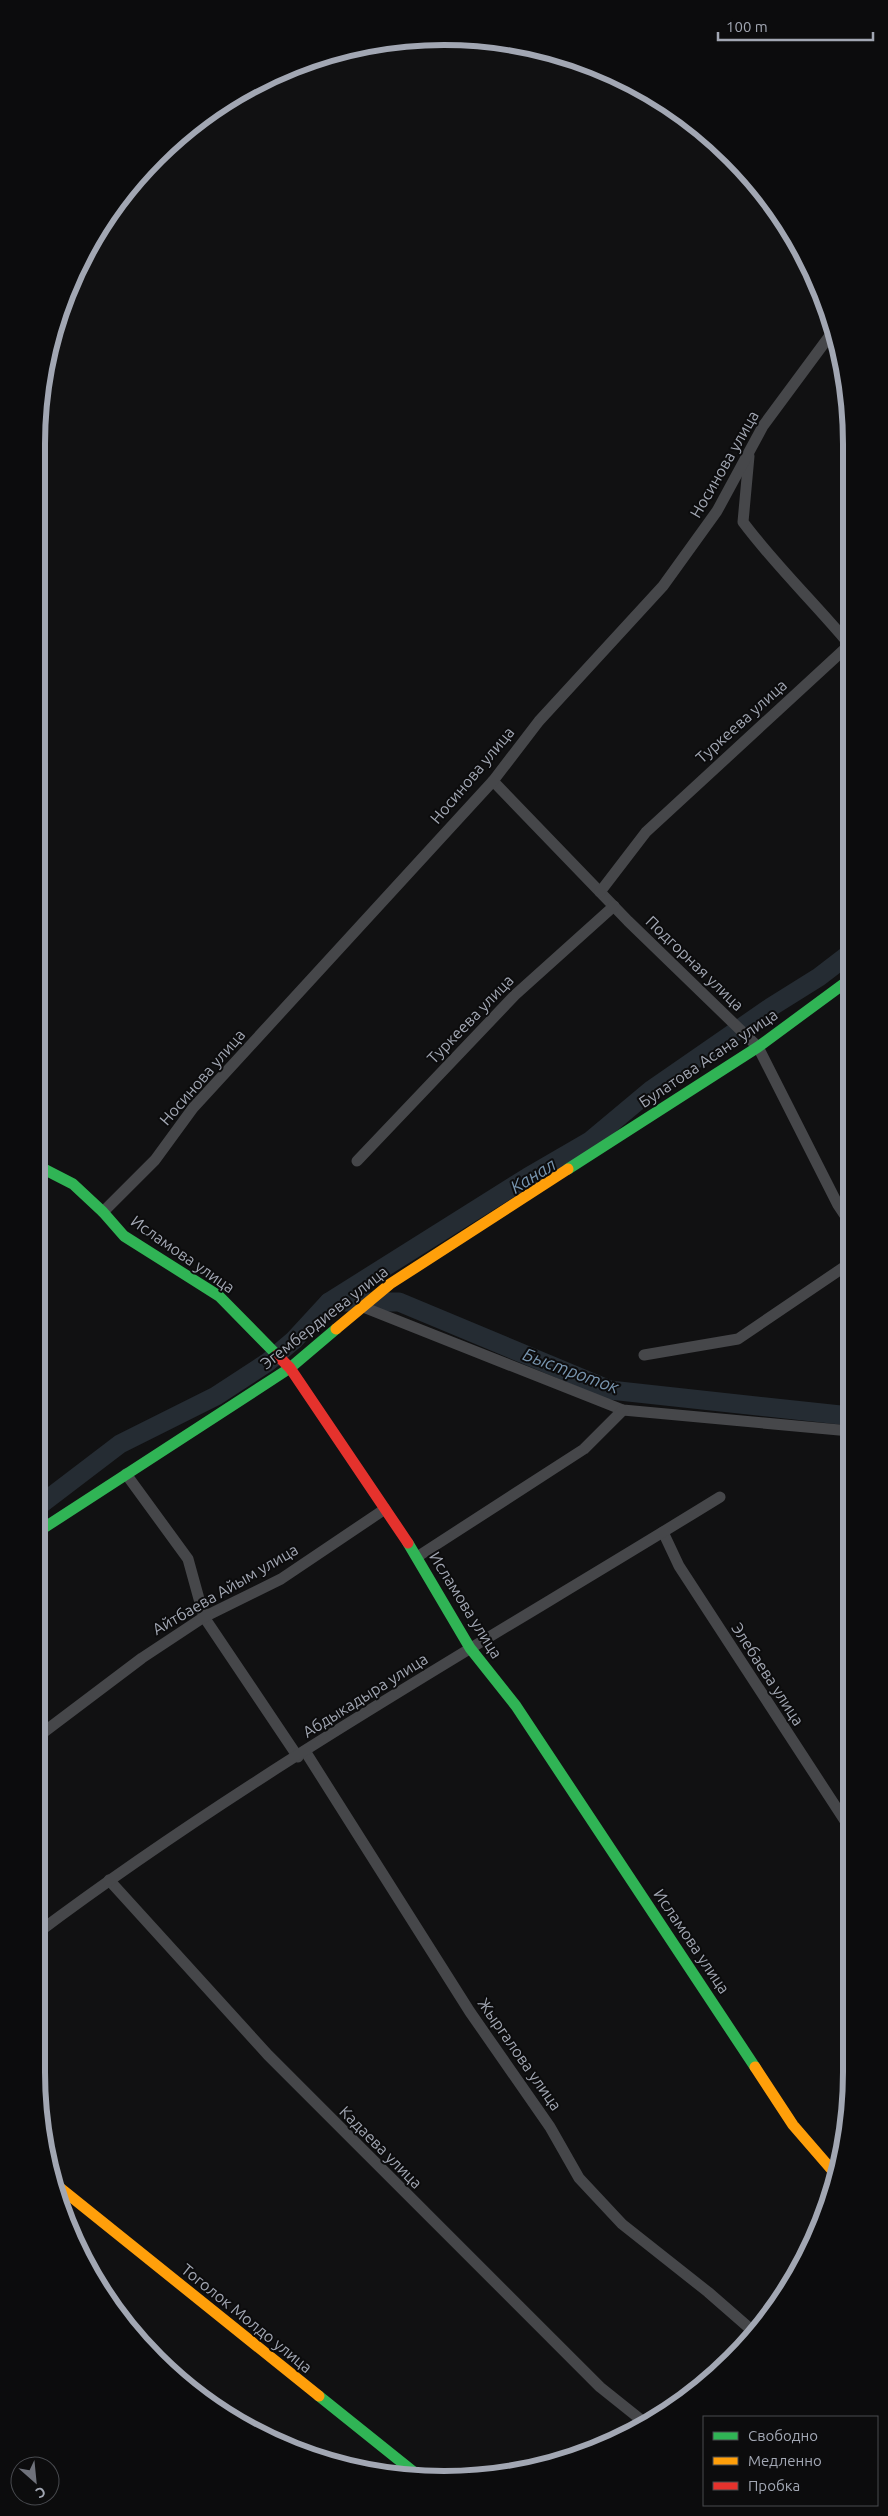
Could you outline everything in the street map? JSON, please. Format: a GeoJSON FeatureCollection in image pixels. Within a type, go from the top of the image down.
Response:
{"type":"FeatureCollection","features":[{"type":"Feature","properties":{"kind":"street","name":"Носинова улица"},"geometry":{"type":"LineString","coordinates":[[103,1212],[155,1160],[193,1108],[493,781],[539,720],[663,586],[717,511],[762,426],[828,338]]}},
{"type":"Feature","properties":{"kind":"street"},"geometry":{"type":"LineString","coordinates":[[750,451],[743,522],[768,555],[815,603],[843,637]]}},
{"type":"Feature","properties":{"kind":"street","name":"Туркеева улица"},"geometry":{"type":"LineString","coordinates":[[600,892],[646,832],[843,650]]}},
{"type":"Feature","properties":{"kind":"street","name":"Подгорная улица"},"geometry":{"type":"LineString","coordinates":[[493,781],[600,892],[758,1047],[843,1212]]}},
{"type":"Feature","properties":{"kind":"street","name":"Туркеева улица"},"geometry":{"type":"LineString","coordinates":[[357,1161],[516,995],[614,906]]}},
{"type":"Feature","properties":{"kind":"street","name":"Булатова Асана улица"},"geometry":{"type":"LineString","coordinates":[[583,1161],[758,1047],[843,985]]}},
{"type":"Feature","properties":{"kind":"street","name":"Эгембердиева улица"},"geometry":{"type":"LineString","coordinates":[[45,1528],[290,1368],[390,1284],[583,1161]]}},
{"type":"Feature","properties":{"kind":"street","name":"Исламова улица"},"geometry":{"type":"LineString","coordinates":[[45,1170],[73,1184],[103,1212],[124,1236],[219,1296],[290,1368],[417,1557],[470,1648],[516,1706],[794,2125],[831,2168]]}},
{"type":"Feature","properties":{"kind":"street"},"geometry":{"type":"LineString","coordinates":[[644,1354],[738,1339],[843,1268]]}},
{"type":"Feature","properties":{"kind":"street"},"geometry":{"type":"LineString","coordinates":[[363,1307],[623,1410],[843,1429]]}},
{"type":"Feature","properties":{"kind":"street"},"geometry":{"type":"LineString","coordinates":[[417,1557],[584,1449],[623,1410]]}},
{"type":"Feature","properties":{"kind":"street","name":"Жыргалова улица"},"geometry":{"type":"LineString","coordinates":[[126,1474],[188,1559],[204,1617],[302,1754],[470,2012],[550,2127],[579,2178],[622,2224],[708,2292],[750,2328]]}},
{"type":"Feature","properties":{"kind":"street","name":"Абдыкадыра улица"},"geometry":{"type":"LineString","coordinates":[[45,1927],[109,1880],[302,1754],[470,1648],[720,1497]]}},
{"type":"Feature","properties":{"kind":"street","name":"Айтбаева Айым улица"},"geometry":{"type":"LineString","coordinates":[[45,1731],[142,1658],[204,1617],[280,1579],[384,1509]]}},
{"type":"Feature","properties":{"kind":"street","name":"Элебаева улица"},"geometry":{"type":"LineString","coordinates":[[663,1532],[679,1566],[843,1818]]}},
{"type":"Feature","properties":{"kind":"street","name":"Кадаева улица"},"geometry":{"type":"LineString","coordinates":[[109,1880],[268,2055],[600,2387],[641,2420]]}},
{"type":"Feature","properties":{"kind":"street","name":"Тоголок Молдо улица"},"geometry":{"type":"LineString","coordinates":[[63,2191],[411,2469]]}},
{"type":"Feature","properties":{"kind":"waterway","name":"Канал"},"geometry":{"type":"LineString","coordinates":[[45,1501],[120,1444],[216,1396],[268,1362],[294,1340],[329,1302],[528,1177],[590,1141],[651,1090],[771,1007],[819,977],[843,959]]}},
{"type":"Feature","properties":{"kind":"waterway","name":"Быстроток"},"geometry":{"type":"LineString","coordinates":[[329,1302],[399,1302],[610,1390],[843,1415]]}},
{"type":"Feature","properties":{"kind":"traffic: fast"},"geometry":{"type":"LineString","coordinates":[[568,1169],[758,1047],[843,984]]}},
{"type":"Feature","properties":{"kind":"traffic: fast"},"geometry":{"type":"LineString","coordinates":[[45,1170],[73,1184],[103,1212],[124,1236],[219,1296],[277,1355]]}},
{"type":"Feature","properties":{"kind":"traffic: fast"},"geometry":{"type":"LineString","coordinates":[[45,1527],[290,1368],[336,1329]]}},
{"type":"Feature","properties":{"kind":"traffic: fast"},"geometry":{"type":"LineString","coordinates":[[408,1543],[470,1648],[516,1706],[755,2067]]}},
{"type":"Feature","properties":{"kind":"traffic: fast"},"geometry":{"type":"LineString","coordinates":[[319,2396],[411,2469]]}},
{"type":"Feature","properties":{"kind":"traffic: slow"},"geometry":{"type":"LineString","coordinates":[[336,1329],[390,1284],[568,1169]]}},
{"type":"Feature","properties":{"kind":"traffic: slow"},"geometry":{"type":"LineString","coordinates":[[755,2067],[793,2125],[831,2168]]}},
{"type":"Feature","properties":{"kind":"traffic: slow"},"geometry":{"type":"LineString","coordinates":[[63,2191],[319,2396]]}},
{"type":"Feature","properties":{"kind":"traffic: jam"},"geometry":{"type":"LineString","coordinates":[[277,1355],[290,1368],[408,1543]]}}]}
